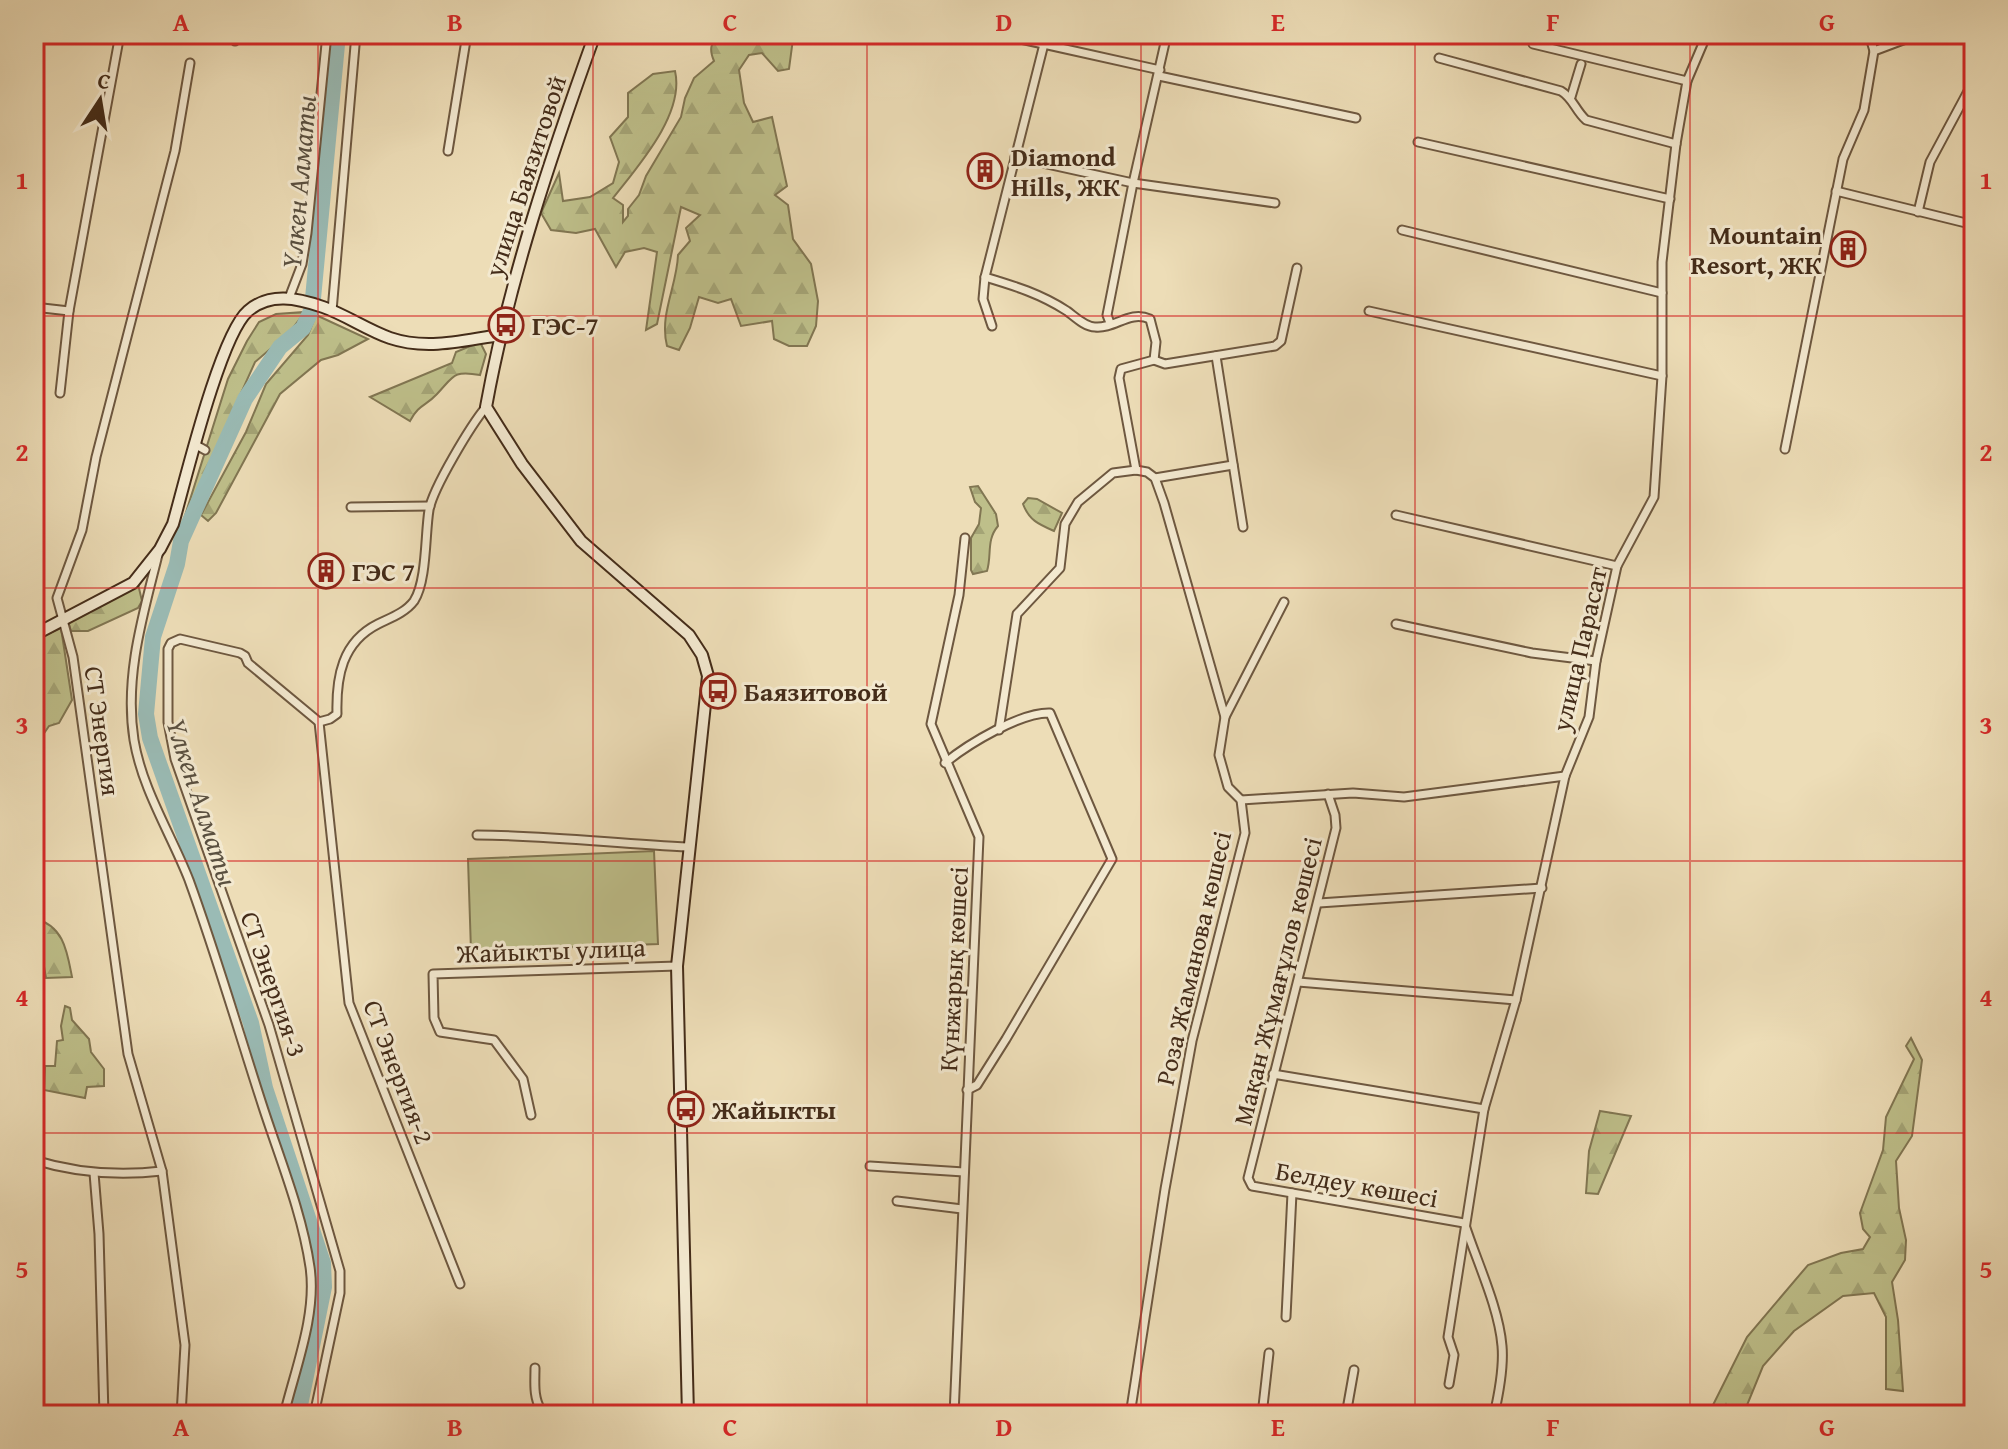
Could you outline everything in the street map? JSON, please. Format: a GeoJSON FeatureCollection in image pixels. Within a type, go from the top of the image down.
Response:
{"type":"FeatureCollection","features":[{"type":"Feature","properties":{"kind":"street"},"geometry":{"type":"LineString","coordinates":[[60,393],[69,311],[120,34]]}},
{"type":"Feature","properties":{"kind":"street"},"geometry":{"type":"LineString","coordinates":[[289,298],[302,264],[307,233],[327,34]]}},
{"type":"Feature","properties":{"kind":"street"},"geometry":{"type":"LineString","coordinates":[[327,309],[356,34]]}},
{"type":"Feature","properties":{"kind":"street"},"geometry":{"type":"LineString","coordinates":[[448,151],[467,34]]}},
{"type":"Feature","properties":{"kind":"street","name":"улица Баязитовой"},"geometry":{"type":"LineString","coordinates":[[486,407],[499,335],[570,103],[595,34]]}},
{"type":"Feature","properties":{"kind":"street"},"geometry":{"type":"LineString","coordinates":[[998,34],[1356,118]]}},
{"type":"Feature","properties":{"kind":"street"},"geometry":{"type":"LineString","coordinates":[[1110,323],[1107,315],[1133,183],[1167,34]]}},
{"type":"Feature","properties":{"kind":"street","name":"улица Парасат"},"geometry":{"type":"LineString","coordinates":[[1449,1384],[1454,1355],[1448,1337],[1484,1109],[1516,1000],[1565,776],[1589,717],[1596,661],[1617,566],[1654,497],[1662,376],[1662,262],[1687,81],[1707,34]]}},
{"type":"Feature","properties":{"kind":"street"},"geometry":{"type":"LineString","coordinates":[[1785,449],[1843,159],[1864,110],[1874,51],[1869,34]]}},
{"type":"Feature","properties":{"kind":"street"},"geometry":{"type":"LineString","coordinates":[[1874,51],[1919,34]]}},
{"type":"Feature","properties":{"kind":"street"},"geometry":{"type":"LineString","coordinates":[[992,326],[983,299],[985,277],[1044,44]]}},
{"type":"Feature","properties":{"kind":"street"},"geometry":{"type":"LineString","coordinates":[[1533,44],[1687,81]]}},
{"type":"Feature","properties":{"kind":"street"},"geometry":{"type":"LineString","coordinates":[[1439,58],[1561,91],[1571,97],[1577,112],[1586,120],[1676,144]]}},
{"type":"Feature","properties":{"kind":"street","name":"СТ Энергия"},"geometry":{"type":"LineString","coordinates":[[181,1415],[185,1345],[162,1171],[128,1054],[73,657],[57,598],[82,530],[96,457],[175,151],[190,63]]}},
{"type":"Feature","properties":{"kind":"street"},"geometry":{"type":"LineString","coordinates":[[1571,97],[1581,64]]}},
{"type":"Feature","properties":{"kind":"street"},"geometry":{"type":"LineString","coordinates":[[1918,212],[1930,162],[1974,80]]}},
{"type":"Feature","properties":{"kind":"street"},"geometry":{"type":"LineString","coordinates":[[1418,142],[1670,199]]}},
{"type":"Feature","properties":{"kind":"street"},"geometry":{"type":"LineString","coordinates":[[1015,157],[1133,183],[1275,203]]}},
{"type":"Feature","properties":{"kind":"street"},"geometry":{"type":"LineString","coordinates":[[1836,191],[1974,225]]}},
{"type":"Feature","properties":{"kind":"street"},"geometry":{"type":"LineString","coordinates":[[1402,230],[1662,293]]}},
{"type":"Feature","properties":{"kind":"street"},"geometry":{"type":"LineString","coordinates":[[1136,470],[1119,378],[1121,369],[1154,360],[1165,364],[1275,346],[1281,341],[1297,268]]}},
{"type":"Feature","properties":{"kind":"street"},"geometry":{"type":"LineString","coordinates":[[985,277],[1044,296],[1088,326],[1096,328],[1132,316],[1150,319],[1156,342],[1154,360]]}},
{"type":"Feature","properties":{"kind":"street"},"geometry":{"type":"LineString","coordinates":[[34,635],[133,583],[160,549],[173,524],[201,448],[224,350],[245,313],[260,302],[277,298],[304,301],[400,340],[464,343],[499,335]]}},
{"type":"Feature","properties":{"kind":"street"},"geometry":{"type":"LineString","coordinates":[[34,307],[69,311]]}},
{"type":"Feature","properties":{"kind":"street"},"geometry":{"type":"LineString","coordinates":[[1369,311],[1662,376]]}},
{"type":"Feature","properties":{"kind":"street"},"geometry":{"type":"LineString","coordinates":[[1216,356],[1243,527]]}},
{"type":"Feature","properties":{"kind":"street"},"geometry":{"type":"LineString","coordinates":[[319,722],[337,714],[340,670],[344,657],[355,642],[372,627],[404,610],[419,590],[430,506],[472,423],[486,407],[522,464],[581,541],[689,635],[702,655],[708,676],[677,966],[688,1415]]}},
{"type":"Feature","properties":{"kind":"street"},"geometry":{"type":"LineString","coordinates":[[999,730],[1017,614],[1060,568],[1065,524],[1078,502],[1113,473],[1136,470],[1147,472],[1155,478],[1233,465]]}},
{"type":"Feature","properties":{"kind":"street","name":"Роза Жаманова көшесі"},"geometry":{"type":"LineString","coordinates":[[1130,1415],[1165,1189],[1192,1041],[1245,833],[1241,800],[1228,787],[1221,770],[1219,755],[1225,717],[1155,478]]}},
{"type":"Feature","properties":{"kind":"street"},"geometry":{"type":"LineString","coordinates":[[351,507],[430,506]]}},
{"type":"Feature","properties":{"kind":"street"},"geometry":{"type":"LineString","coordinates":[[1396,515],[1617,566]]}},
{"type":"Feature","properties":{"kind":"street","name":"Күнжарық көшесі"},"geometry":{"type":"LineString","coordinates":[[954,1415],[979,837],[931,724],[959,595],[965,538]]}},
{"type":"Feature","properties":{"kind":"street"},"geometry":{"type":"LineString","coordinates":[[160,549],[134,655],[134,740],[144,774],[193,894],[295,1205],[310,1267],[307,1316],[284,1415]]}},
{"type":"Feature","properties":{"kind":"street"},"geometry":{"type":"LineString","coordinates":[[1225,717],[1284,602]]}},
{"type":"Feature","properties":{"kind":"street"},"geometry":{"type":"LineString","coordinates":[[1396,624],[1532,653],[1596,661]]}},
{"type":"Feature","properties":{"kind":"street","name":"СТ Энергия-3"},"geometry":{"type":"LineString","coordinates":[[314,1415],[340,1293],[340,1271],[269,1025],[175,759],[168,722],[168,649],[171,643],[180,639],[240,653],[319,722]]}},
{"type":"Feature","properties":{"kind":"street"},"geometry":{"type":"LineString","coordinates":[[945,763],[999,730],[1036,713],[1050,713],[1112,859],[1006,1039],[977,1085],[967,1090]]}},
{"type":"Feature","properties":{"kind":"street","name":"СТ Энергия-2"},"geometry":{"type":"LineString","coordinates":[[319,722],[349,1003],[460,1284]]}},
{"type":"Feature","properties":{"kind":"street"},"geometry":{"type":"LineString","coordinates":[[1241,800],[1353,793],[1404,797],[1565,776]]}},
{"type":"Feature","properties":{"kind":"street","name":"Мақан Жұмағұлов көшесі"},"geometry":{"type":"LineString","coordinates":[[1248,1178],[1336,828],[1328,794]]}},
{"type":"Feature","properties":{"kind":"street"},"geometry":{"type":"LineString","coordinates":[[477,835],[534,835],[689,847]]}},
{"type":"Feature","properties":{"kind":"street"},"geometry":{"type":"LineString","coordinates":[[1319,903],[1542,888]]}},
{"type":"Feature","properties":{"kind":"street","name":"Жайыкты улица"},"geometry":{"type":"LineString","coordinates":[[531,1115],[523,1079],[494,1040],[440,1032],[434,1018],[433,974],[677,966]]}},
{"type":"Feature","properties":{"kind":"street"},"geometry":{"type":"LineString","coordinates":[[1298,982],[1516,1000]]}},
{"type":"Feature","properties":{"kind":"street"},"geometry":{"type":"LineString","coordinates":[[1273,1074],[1484,1109]]}},
{"type":"Feature","properties":{"kind":"street"},"geometry":{"type":"LineString","coordinates":[[34,1160],[94,1173],[162,1171]]}},
{"type":"Feature","properties":{"kind":"street"},"geometry":{"type":"LineString","coordinates":[[870,1166],[964,1172]]}},
{"type":"Feature","properties":{"kind":"street"},"geometry":{"type":"LineString","coordinates":[[94,1173],[99,1234],[104,1415]]}},
{"type":"Feature","properties":{"kind":"street","name":"Белдеу көшесі"},"geometry":{"type":"LineString","coordinates":[[1248,1178],[1252,1186],[1464,1223]]}},
{"type":"Feature","properties":{"kind":"street"},"geometry":{"type":"LineString","coordinates":[[1286,1317],[1292,1193]]}},
{"type":"Feature","properties":{"kind":"street"},"geometry":{"type":"LineString","coordinates":[[897,1201],[962,1209]]}},
{"type":"Feature","properties":{"kind":"street"},"geometry":{"type":"LineString","coordinates":[[1464,1223],[1498,1323],[1503,1347],[1494,1415]]}},
{"type":"Feature","properties":{"kind":"street"},"geometry":{"type":"LineString","coordinates":[[1262,1415],[1269,1353]]}},
{"type":"Feature","properties":{"kind":"street"},"geometry":{"type":"LineString","coordinates":[[535,1368],[534,1388],[538,1405],[541,1410],[558,1411],[560,1415]]}},
{"type":"Feature","properties":{"kind":"street"},"geometry":{"type":"LineString","coordinates":[[1346,1415],[1354,1370]]}},
{"type":"Feature","properties":{"kind":"street"},"geometry":{"type":"LineString","coordinates":[[1939,1415],[1974,1412]]}},
{"type":"Feature","properties":{"kind":"green space"},"geometry":{"type":"Polygon","coordinates":[[[721,34],[791,34],[793,39],[789,69],[778,71],[762,53],[749,55],[739,70],[744,103],[753,122],[772,117],[787,186],[775,195],[788,205],[793,239],[811,264],[818,301],[816,326],[807,346],[789,346],[774,339],[772,321],[741,326],[731,299],[718,303],[699,297],[690,328],[679,350],[667,346],[665,323],[678,255],[690,241],[686,228],[700,215],[681,207],[657,324],[646,330],[657,252],[644,248],[625,252],[616,267],[595,229],[576,233],[551,230],[541,213],[559,173],[563,201],[590,197],[613,183],[619,162],[610,137],[628,117],[628,93],[653,74],[675,71],[673,104],[666,122],[646,155],[613,198],[623,205],[623,222],[681,117],[694,78],[714,61],[712,46],[721,34]]]}},
{"type":"Feature","properties":{"kind":"green space"},"geometry":{"type":"Polygon","coordinates":[[[305,312],[289,333],[255,362],[183,522],[228,379],[247,341],[259,322],[276,314],[305,312]]]}},
{"type":"Feature","properties":{"kind":"green space"},"geometry":{"type":"Polygon","coordinates":[[[316,315],[368,339],[321,360],[280,394],[216,513],[208,521],[201,515],[246,432],[266,384],[308,335],[316,315]]]}},
{"type":"Feature","properties":{"kind":"green space"},"geometry":{"type":"Polygon","coordinates":[[[480,342],[486,354],[480,375],[464,373],[455,376],[416,411],[410,421],[370,397],[452,363],[456,352],[480,342]]]}},
{"type":"Feature","properties":{"kind":"green space"},"geometry":{"type":"Polygon","coordinates":[[[978,486],[996,514],[998,526],[991,542],[987,571],[973,574],[971,538],[979,524],[981,508],[975,502],[970,487],[978,486]]]}},
{"type":"Feature","properties":{"kind":"green space"},"geometry":{"type":"Polygon","coordinates":[[[1028,498],[1037,499],[1062,513],[1054,531],[1031,518],[1023,504],[1028,498]]]}},
{"type":"Feature","properties":{"kind":"green space"},"geometry":{"type":"Polygon","coordinates":[[[138,584],[142,601],[138,608],[88,631],[71,631],[68,621],[138,584]]]}},
{"type":"Feature","properties":{"kind":"green space"},"geometry":{"type":"Polygon","coordinates":[[[61,628],[72,700],[59,723],[49,726],[34,748],[34,640],[61,628]]]}},
{"type":"Feature","properties":{"kind":"green space"},"geometry":{"type":"Polygon","coordinates":[[[654,851],[658,944],[471,951],[468,859],[654,851]]]}},
{"type":"Feature","properties":{"kind":"green space"},"geometry":{"type":"Polygon","coordinates":[[[34,918],[58,933],[66,949],[72,977],[46,978],[43,961],[34,960],[34,918]]]}},
{"type":"Feature","properties":{"kind":"green space"},"geometry":{"type":"Polygon","coordinates":[[[65,1006],[70,1008],[72,1020],[89,1039],[91,1052],[104,1069],[104,1086],[87,1087],[85,1098],[44,1090],[45,1066],[55,1066],[57,1041],[63,1040],[61,1026],[65,1006]]]}},
{"type":"Feature","properties":{"kind":"green space"},"geometry":{"type":"Polygon","coordinates":[[[1911,1038],[1922,1060],[1912,1136],[1896,1161],[1899,1208],[1906,1240],[1905,1260],[1892,1282],[1903,1391],[1886,1389],[1886,1317],[1874,1293],[1843,1296],[1794,1331],[1763,1366],[1743,1415],[1708,1415],[1747,1337],[1808,1265],[1863,1249],[1870,1237],[1863,1229],[1860,1213],[1883,1150],[1886,1117],[1914,1059],[1906,1046],[1911,1038]]]}},
{"type":"Feature","properties":{"kind":"green space"},"geometry":{"type":"Polygon","coordinates":[[[1600,1111],[1631,1116],[1598,1194],[1586,1193],[1589,1151],[1600,1111]]]}},
{"type":"Feature","properties":{"kind":"waterway","name":"Үлкен Алматы"},"geometry":{"type":"LineString","coordinates":[[298,1415],[324,1287],[323,1263],[265,1088],[251,1023],[150,738],[146,714],[153,637],[177,564],[181,541],[245,399],[280,347],[303,328],[312,309],[338,34]]}},
{"type":"Feature","properties":{"kind":"place","name":"Diamond Hills, ЖК"},"geometry":{"type":"Point","coordinates":[985,171]}},
{"type":"Feature","properties":{"kind":"place","name":"Mountain Resort, ЖК"},"geometry":{"type":"Point","coordinates":[1848,249]}},
{"type":"Feature","properties":{"kind":"place","name":"ГЭС-7"},"geometry":{"type":"Point","coordinates":[506,325]}},
{"type":"Feature","properties":{"kind":"place","name":"ГЭС 7"},"geometry":{"type":"Point","coordinates":[326,571]}},
{"type":"Feature","properties":{"kind":"place","name":"Баязитовой"},"geometry":{"type":"Point","coordinates":[718,691]}},
{"type":"Feature","properties":{"kind":"place","name":"Жайыкты"},"geometry":{"type":"Point","coordinates":[686,1109]}}]}
